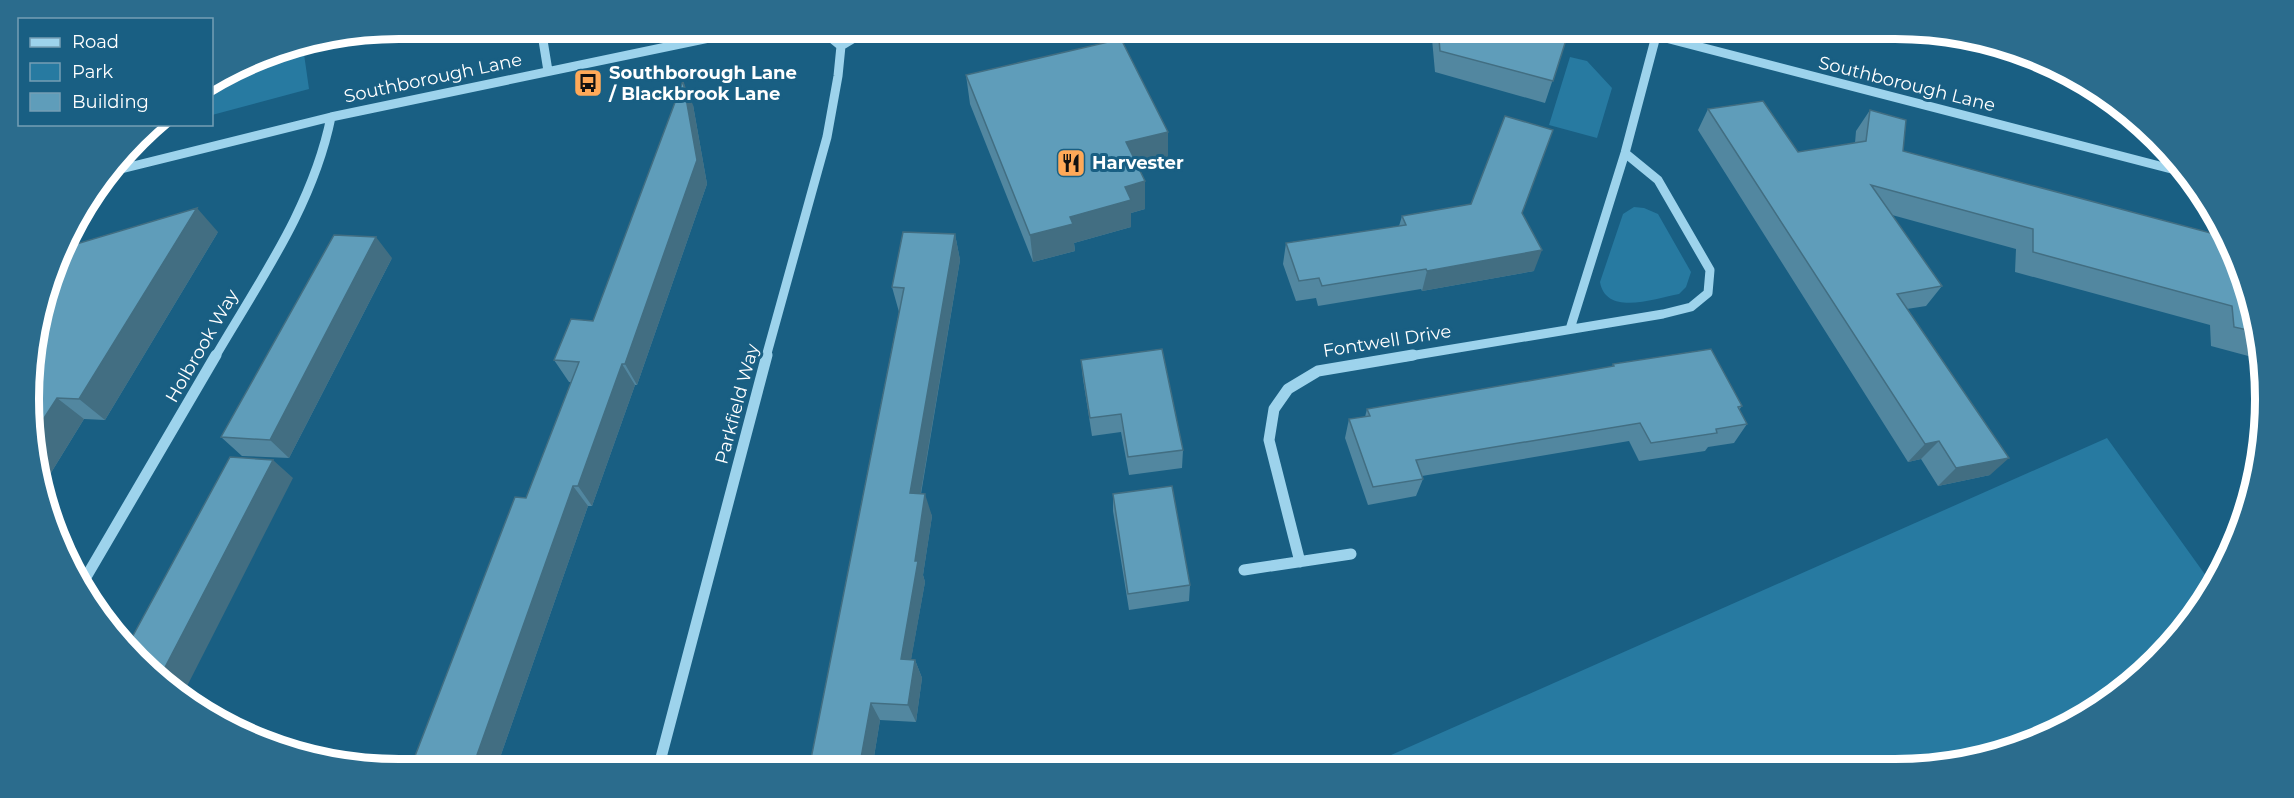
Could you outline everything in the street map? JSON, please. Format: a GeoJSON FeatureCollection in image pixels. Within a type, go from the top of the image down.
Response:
{"type":"FeatureCollection","features":[{"type":"Feature","properties":{"kind":"street"},"geometry":{"type":"LineString","coordinates":[[543,39],[548,71]]}},
{"type":"Feature","properties":{"kind":"street","name":"Southborough Lane"},"geometry":{"type":"LineString","coordinates":[[122,169],[331,117],[704,39]]}},
{"type":"Feature","properties":{"kind":"street"},"geometry":{"type":"LineString","coordinates":[[832,39],[841,46],[853,39]]}},
{"type":"Feature","properties":{"kind":"street"},"geometry":{"type":"LineString","coordinates":[[1570,329],[1625,153],[1655,39]]}},
{"type":"Feature","properties":{"kind":"street","name":"Southborough Lane"},"geometry":{"type":"LineString","coordinates":[[1668,39],[2172,169]]}},
{"type":"Feature","properties":{"kind":"street","name":"Parkfield Way"},"geometry":{"type":"LineString","coordinates":[[661,759],[840,83],[841,46]]}},
{"type":"Feature","properties":{"kind":"street","name":"Holbrook Way"},"geometry":{"type":"LineString","coordinates":[[86,577],[283,240],[315,179],[329,138],[331,117]]}},
{"type":"Feature","properties":{"kind":"street","name":"Fontwell Drive"},"geometry":{"type":"LineString","coordinates":[[1300,562],[1269,440],[1274,409],[1288,389],[1318,371],[1663,314],[1691,308],[1708,293],[1710,270],[1658,180],[1625,153]]}},
{"type":"Feature","properties":{"kind":"street"},"geometry":{"type":"LineString","coordinates":[[1244,570],[1351,554]]}},
{"type":"Feature","properties":{"kind":"green space"},"geometry":{"type":"Polygon","coordinates":[[[304,52],[309,89],[213,115],[213,91],[261,66],[304,52]]]}},
{"type":"Feature","properties":{"kind":"green space"},"geometry":{"type":"Polygon","coordinates":[[[1570,57],[1587,61],[1612,88],[1597,138],[1549,125],[1570,57]]]}},
{"type":"Feature","properties":{"kind":"green space"},"geometry":{"type":"Polygon","coordinates":[[[1634,207],[1644,208],[1658,214],[1691,272],[1686,287],[1679,294],[1633,303],[1612,299],[1604,293],[1600,282],[1623,214],[1634,207]]]}},
{"type":"Feature","properties":{"kind":"green space"},"geometry":{"type":"Polygon","coordinates":[[[2107,438],[2208,578],[2166,636],[2150,654],[2114,685],[2054,722],[2033,732],[1988,747],[1942,756],[1895,759],[1382,759],[2107,438]]]}},
{"type":"Feature","properties":{"kind":"building","name":"Harvester"},"geometry":{"type":"Polygon","coordinates":[[[1121,39],[1168,132],[1126,142],[1145,181],[1125,187],[1131,200],[1070,217],[1073,224],[1030,235],[966,75],[1121,39]]]}},
{"type":"Feature","properties":{"kind":"building"},"geometry":{"type":"Polygon","coordinates":[[[1439,39],[1566,40],[1553,81],[1440,51],[1439,39]]]}},
{"type":"Feature","properties":{"kind":"building"},"geometry":{"type":"Polygon","coordinates":[[[683,81],[697,160],[625,364],[622,364],[578,486],[573,486],[476,759],[414,759],[515,497],[526,498],[579,362],[554,360],[571,319],[593,321],[683,81]]]}},
{"type":"Feature","properties":{"kind":"building"},"geometry":{"type":"Polygon","coordinates":[[[1763,101],[1798,152],[1866,141],[1870,110],[1906,120],[1903,151],[2215,234],[2236,283],[2248,330],[2234,327],[2232,306],[2033,252],[2033,229],[1871,185],[1942,286],[1897,294],[2009,458],[1956,468],[1939,441],[1925,444],[1708,109],[1763,101]]]}},
{"type":"Feature","properties":{"kind":"building"},"geometry":{"type":"Polygon","coordinates":[[[1505,116],[1553,130],[1522,213],[1542,250],[1427,271],[1426,269],[1322,286],[1319,278],[1299,281],[1286,243],[1406,225],[1402,216],[1471,204],[1505,116]]]}},
{"type":"Feature","properties":{"kind":"building"},"geometry":{"type":"Polygon","coordinates":[[[197,208],[79,399],[57,398],[40,424],[40,375],[46,329],[58,283],[74,245],[197,208]]]}},
{"type":"Feature","properties":{"kind":"building"},"geometry":{"type":"Polygon","coordinates":[[[903,232],[955,234],[910,493],[925,494],[915,561],[918,561],[901,659],[915,660],[908,705],[871,703],[861,759],[811,759],[904,288],[892,287],[903,232]]]}},
{"type":"Feature","properties":{"kind":"building"},"geometry":{"type":"Polygon","coordinates":[[[334,235],[376,237],[270,440],[221,437],[334,235]]]}},
{"type":"Feature","properties":{"kind":"building"},"geometry":{"type":"Polygon","coordinates":[[[1162,349],[1183,450],[1128,457],[1121,414],[1090,418],[1081,360],[1162,349]]]}},
{"type":"Feature","properties":{"kind":"building"},"geometry":{"type":"Polygon","coordinates":[[[1711,349],[1742,406],[1738,407],[1747,424],[1716,429],[1717,433],[1651,443],[1640,423],[1416,460],[1423,479],[1373,487],[1349,419],[1370,416],[1367,409],[1614,366],[1613,364],[1711,349]]]}},
{"type":"Feature","properties":{"kind":"building"},"geometry":{"type":"Polygon","coordinates":[[[230,457],[273,460],[163,671],[131,639],[230,457]]]}},
{"type":"Feature","properties":{"kind":"building"},"geometry":{"type":"Polygon","coordinates":[[[1172,486],[1190,585],[1128,594],[1113,494],[1172,486]]]}},
{"type":"Feature","properties":{"kind":"place","name":"Southborough Lane / Blackbrook Lane"},"geometry":{"type":"Point","coordinates":[588,83]}},
{"type":"Feature","properties":{"kind":"place","name":"Harvester"},"geometry":{"type":"Point","coordinates":[1071,163]}}]}
